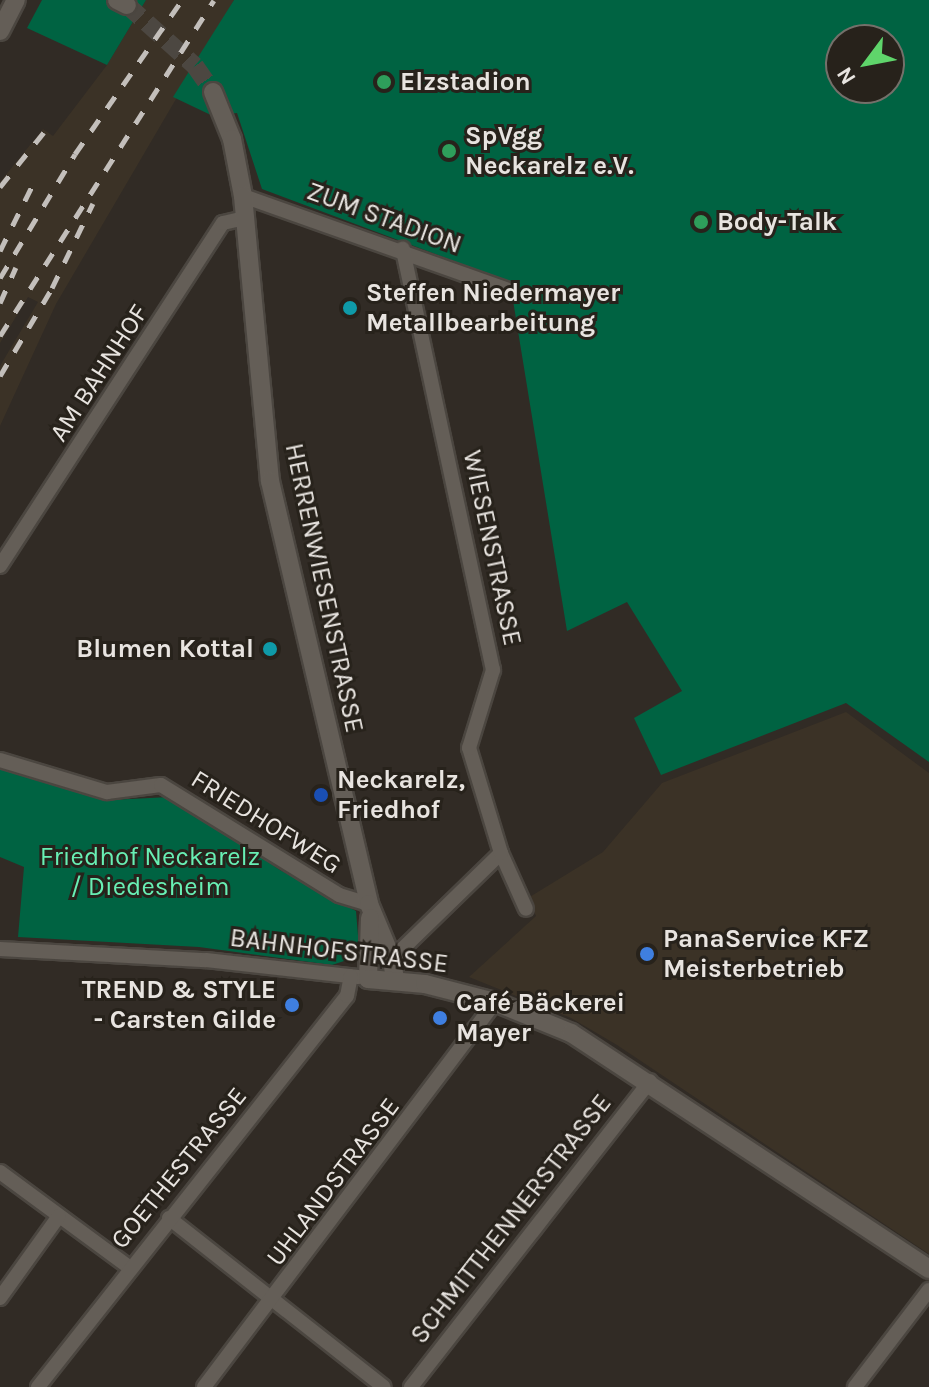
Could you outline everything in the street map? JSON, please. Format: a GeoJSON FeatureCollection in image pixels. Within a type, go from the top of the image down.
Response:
{"type":"FeatureCollection","features":[{"type":"Feature","properties":{"kind":"street"},"geometry":{"type":"LineString","coordinates":[[1,26],[16,0]]}},
{"type":"Feature","properties":{"kind":"street","name":"HERRENWIESENSTRASSE"},"geometry":{"type":"LineString","coordinates":[[213,92],[232,139],[243,196],[270,481],[369,904],[392,959],[395,981]]}},
{"type":"Feature","properties":{"kind":"street","name":"ZUM STADION"},"geometry":{"type":"LineString","coordinates":[[243,196],[403,249],[508,290]]}},
{"type":"Feature","properties":{"kind":"street","name":"AM BAHNHOF"},"geometry":{"type":"LineString","coordinates":[[0,566],[223,223],[245,218]]}},
{"type":"Feature","properties":{"kind":"street","name":"WIESENSTRASSE"},"geometry":{"type":"LineString","coordinates":[[403,249],[493,670],[469,748],[501,853],[526,909]]}},
{"type":"Feature","properties":{"kind":"street","name":"FRIEDHOFWEG"},"geometry":{"type":"LineString","coordinates":[[0,760],[107,792],[161,785],[326,888],[369,904]]}},
{"type":"Feature","properties":{"kind":"street"},"geometry":{"type":"LineString","coordinates":[[392,959],[501,853]]}},
{"type":"Feature","properties":{"kind":"street","name":"HERRENWIESENSTRASSE"},"geometry":{"type":"LineString","coordinates":[[359,977],[369,904]]}},
{"type":"Feature","properties":{"kind":"street","name":"BAHNHOFSTRASSE"},"geometry":{"type":"LineString","coordinates":[[0,949],[206,960],[395,981],[495,1002],[571,1033],[650,1081],[929,1269]]}},
{"type":"Feature","properties":{"kind":"street","name":"GOETHESTRASSE"},"geometry":{"type":"LineString","coordinates":[[38,1387],[359,977]]}},
{"type":"Feature","properties":{"kind":"street","name":"UHLANDSTRASSE"},"geometry":{"type":"LineString","coordinates":[[204,1387],[273,1300],[495,1002]]}},
{"type":"Feature","properties":{"kind":"street","name":"SCHMITTHENNERSTRASSE"},"geometry":{"type":"LineString","coordinates":[[411,1387],[650,1081]]}},
{"type":"Feature","properties":{"kind":"street"},"geometry":{"type":"LineString","coordinates":[[0,1172],[130,1268]]}},
{"type":"Feature","properties":{"kind":"street"},"geometry":{"type":"LineString","coordinates":[[0,1298],[59,1216]]}},
{"type":"Feature","properties":{"kind":"street"},"geometry":{"type":"LineString","coordinates":[[169,1218],[384,1387]]}},
{"type":"Feature","properties":{"kind":"street"},"geometry":{"type":"LineString","coordinates":[[855,1387],[929,1290]]}},
{"type":"Feature","properties":{"kind":"shaded area"},"geometry":{"type":"Polygon","coordinates":[[[146,0],[234,0],[56,304],[0,426],[0,366],[38,302],[28,297],[0,343],[0,182],[43,129],[53,136],[107,65],[146,0]]]}},
{"type":"Feature","properties":{"kind":"shaded area"},"geometry":{"type":"Polygon","coordinates":[[[846,712],[929,773],[929,1254],[617,1045],[571,1018],[469,977],[536,916],[528,898],[603,852],[662,783],[846,712]]]}},
{"type":"Feature","properties":{"kind":"green space"},"geometry":{"type":"Polygon","coordinates":[[[42,0],[146,0],[107,65],[27,28],[42,0]]]}},
{"type":"Feature","properties":{"kind":"green space"},"geometry":{"type":"Polygon","coordinates":[[[234,0],[929,0],[929,762],[846,703],[661,775],[634,718],[682,691],[627,602],[567,631],[510,282],[262,189],[237,113],[213,116],[173,97],[234,0]]]}},
{"type":"Feature","properties":{"kind":"green space","name":"Friedhof Neckarelz / Diedesheim"},"geometry":{"type":"Polygon","coordinates":[[[0,765],[110,800],[170,797],[280,870],[356,911],[359,948],[350,959],[332,965],[199,947],[18,937],[24,867],[0,857],[0,765]]]}},
{"type":"Feature","properties":{"kind":"tunnel"},"geometry":{"type":"LineString","coordinates":[[127,5],[195,66],[213,92]]}},
{"type":"Feature","properties":{"kind":"railway"},"geometry":{"type":"LineString","coordinates":[[0,278],[75,154],[182,0]]}},
{"type":"Feature","properties":{"kind":"railway"},"geometry":{"type":"LineString","coordinates":[[0,336],[214,0]]}},
{"type":"Feature","properties":{"kind":"railway"},"geometry":{"type":"LineString","coordinates":[[0,187],[44,132]]}},
{"type":"Feature","properties":{"kind":"railway"},"geometry":{"type":"LineString","coordinates":[[0,251],[36,178]]}},
{"type":"Feature","properties":{"kind":"railway"},"geometry":{"type":"LineString","coordinates":[[0,376],[52,288],[93,203]]}},
{"type":"Feature","properties":{"kind":"railway"},"geometry":{"type":"LineString","coordinates":[[0,303],[16,267]]}},
{"type":"Feature","properties":{"kind":"place","name":"Elzstadion"},"geometry":{"type":"Point","coordinates":[384,82]}},
{"type":"Feature","properties":{"kind":"place","name":"SpVgg Neckarelz e.V."},"geometry":{"type":"Point","coordinates":[449,151]}},
{"type":"Feature","properties":{"kind":"place","name":"Body-Talk"},"geometry":{"type":"Point","coordinates":[701,222]}},
{"type":"Feature","properties":{"kind":"place","name":"Steffen Niedermayer Metallbearbeitung"},"geometry":{"type":"Point","coordinates":[350,308]}},
{"type":"Feature","properties":{"kind":"place","name":"Blumen Kottal"},"geometry":{"type":"Point","coordinates":[270,649]}},
{"type":"Feature","properties":{"kind":"place","name":"Neckarelz, Friedhof"},"geometry":{"type":"Point","coordinates":[321,795]}},
{"type":"Feature","properties":{"kind":"place","name":"PanaService KFZ Meisterbetrieb"},"geometry":{"type":"Point","coordinates":[647,954]}},
{"type":"Feature","properties":{"kind":"place","name":"TREND & STYLE - Carsten Gilde"},"geometry":{"type":"Point","coordinates":[292,1005]}},
{"type":"Feature","properties":{"kind":"place","name":"Café Bäckerei Mayer"},"geometry":{"type":"Point","coordinates":[440,1018]}}]}
